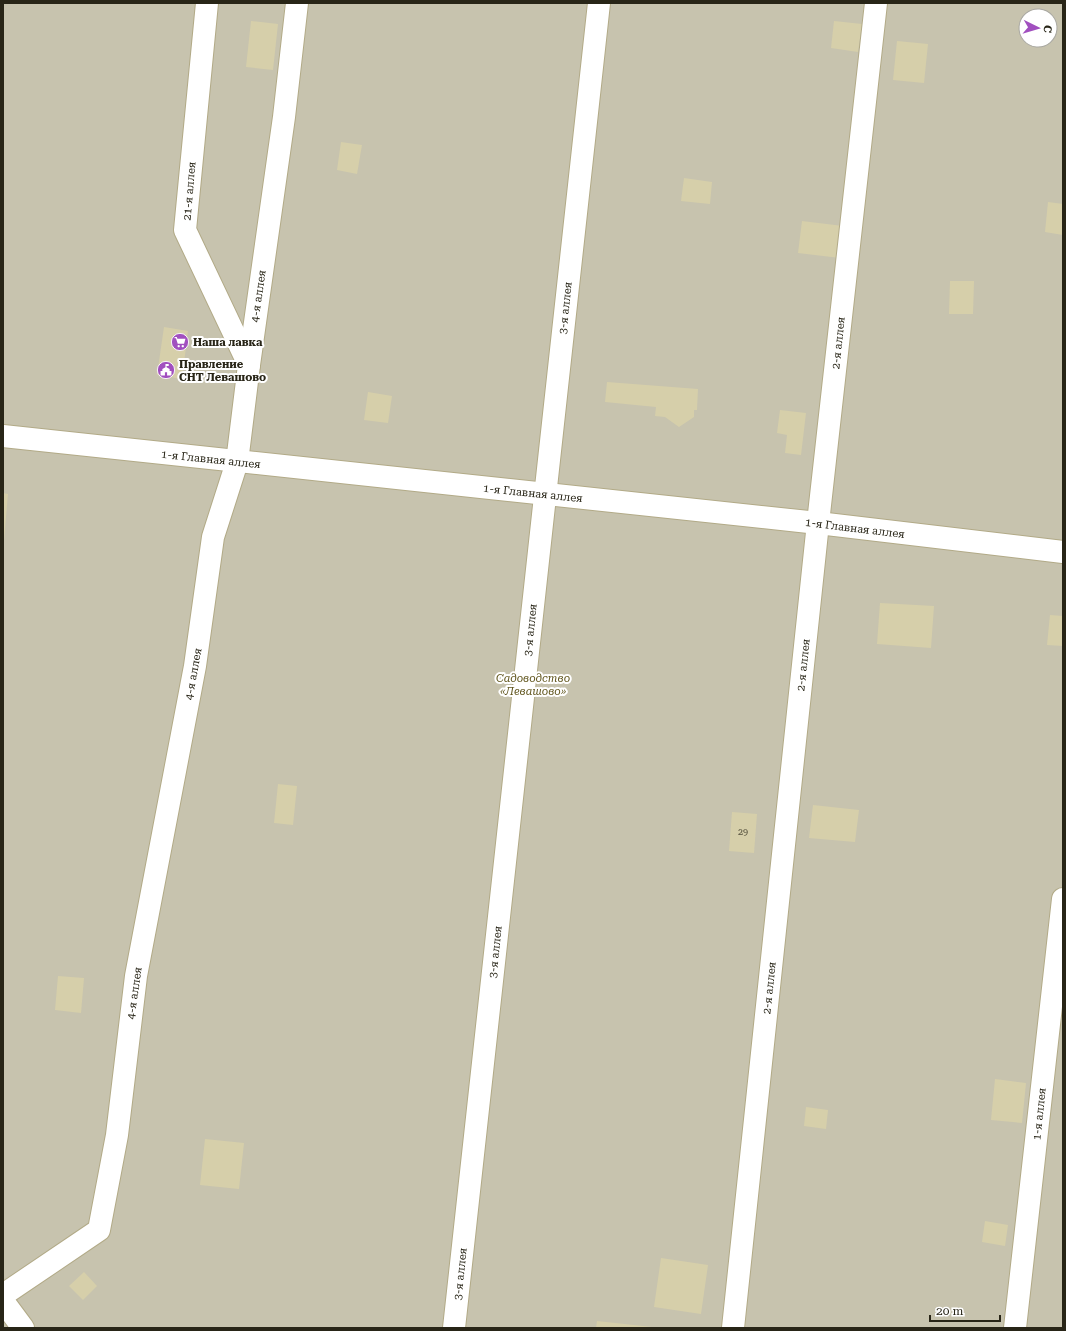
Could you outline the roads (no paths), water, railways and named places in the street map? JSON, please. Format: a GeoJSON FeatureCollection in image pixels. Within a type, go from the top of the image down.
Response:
{"type":"FeatureCollection","features":[{"type":"Feature","properties":{"kind":"street","name":"21-я аллея"},"geometry":{"type":"LineString","coordinates":[[207,3],[185,230],[249,365]]}},
{"type":"Feature","properties":{"kind":"street","name":"4-я аллея"},"geometry":{"type":"LineString","coordinates":[[3,1295],[99,1230],[118,1135],[136,976],[195,666],[213,537],[237,462],[249,365],[284,117],[297,3]]}},
{"type":"Feature","properties":{"kind":"street","name":"3-я аллея"},"geometry":{"type":"LineString","coordinates":[[454,1328],[598,3]]}},
{"type":"Feature","properties":{"kind":"street","name":"2-я аллея"},"geometry":{"type":"LineString","coordinates":[[732,1328],[818,523],[876,3]]}},
{"type":"Feature","properties":{"kind":"street","name":"1-я Главная аллея"},"geometry":{"type":"LineString","coordinates":[[3,436],[818,523],[1063,552]]}},
{"type":"Feature","properties":{"kind":"street","name":"1-я аллея"},"geometry":{"type":"LineString","coordinates":[[1015,1328],[1063,899]]}},
{"type":"Feature","properties":{"kind":"street"},"geometry":{"type":"LineString","coordinates":[[3,1300],[23,1328]]}},
{"type":"Feature","properties":{"kind":"place","name":"Наша лавка"},"geometry":{"type":"Point","coordinates":[180,342]}},
{"type":"Feature","properties":{"kind":"place","name":"Правление СНТ Левашово"},"geometry":{"type":"Point","coordinates":[166,370]}},
{"type":"Feature","properties":{"kind":"park label","name":"Садоводство «Левашово»"},"geometry":{"type":"Point","coordinates":[533,684]}}]}
